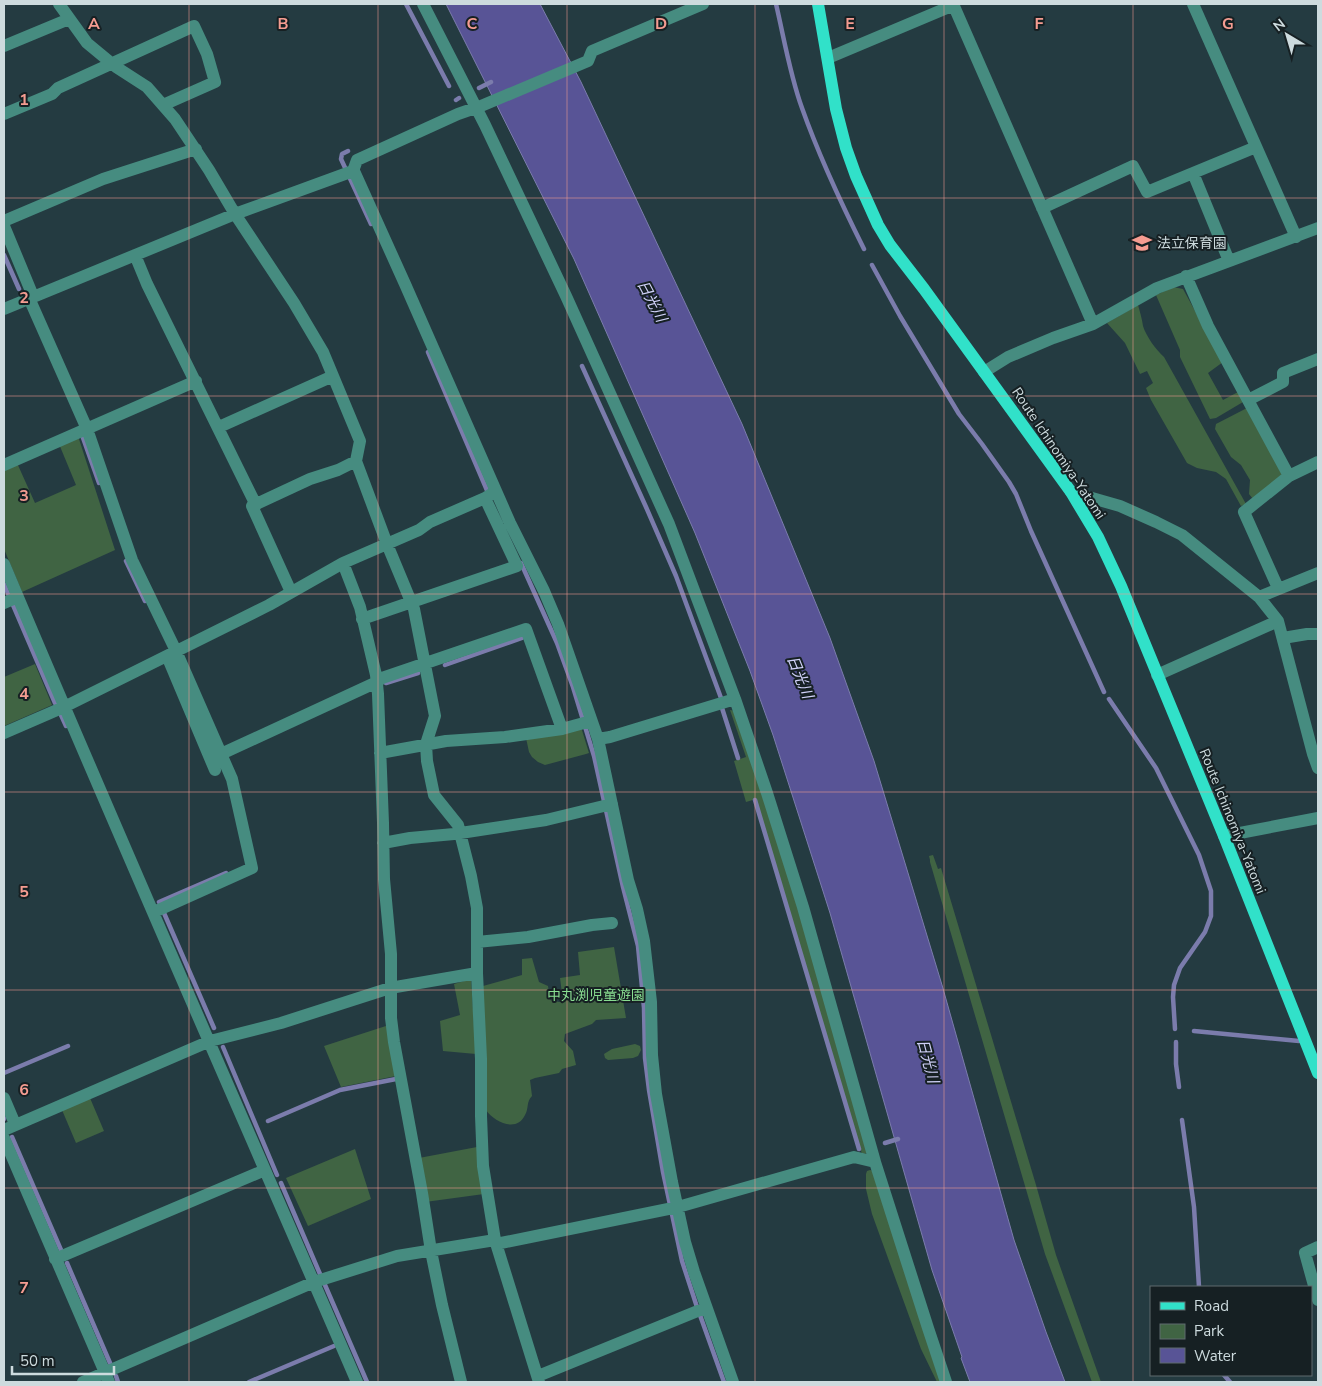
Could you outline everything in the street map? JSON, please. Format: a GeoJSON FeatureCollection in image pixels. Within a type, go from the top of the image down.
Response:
{"type":"FeatureCollection","features":[{"type":"Feature","properties":{"kind":"main road","name":"Route Ichinomiya-Yatomi"},"geometry":{"type":"LineString","coordinates":[[818,4],[836,109],[846,148],[856,176],[878,225],[890,245],[1071,492],[1098,537],[1224,836],[1318,1073]]}},
{"type":"Feature","properties":{"kind":"street"},"geometry":{"type":"LineString","coordinates":[[59,4],[87,43],[147,88],[175,119],[294,303],[323,352],[360,441],[356,461],[386,544],[414,610],[435,716],[426,744],[427,761],[434,795],[458,825],[471,876],[477,908],[477,973],[483,1166],[496,1242],[537,1380],[701,1310]]}},
{"type":"Feature","properties":{"kind":"street"},"geometry":{"type":"LineString","coordinates":[[423,4],[478,107],[669,524],[735,699],[767,793],[803,907],[875,1162],[946,1382]]}},
{"type":"Feature","properties":{"kind":"street"},"geometry":{"type":"LineString","coordinates":[[362,619],[517,566],[405,284],[354,171],[357,160],[432,126],[588,61],[592,51],[681,8],[703,4]]}},
{"type":"Feature","properties":{"kind":"street"},"geometry":{"type":"LineString","coordinates":[[828,58],[953,4],[1092,324]]}},
{"type":"Feature","properties":{"kind":"street"},"geometry":{"type":"LineString","coordinates":[[1193,4],[1296,237]]}},
{"type":"Feature","properties":{"kind":"street"},"geometry":{"type":"LineString","coordinates":[[4,46],[70,19]]}},
{"type":"Feature","properties":{"kind":"street"},"geometry":{"type":"LineString","coordinates":[[4,114],[52,94],[58,88],[194,26],[207,54],[216,82],[163,105]]}},
{"type":"Feature","properties":{"kind":"street"},"geometry":{"type":"LineString","coordinates":[[1042,208],[1133,166],[1147,192],[1256,147]]}},
{"type":"Feature","properties":{"kind":"street"},"geometry":{"type":"LineString","coordinates":[[4,221],[104,179],[196,150]]}},
{"type":"Feature","properties":{"kind":"street"},"geometry":{"type":"LineString","coordinates":[[4,309],[235,214],[354,171]]}},
{"type":"Feature","properties":{"kind":"street"},"geometry":{"type":"LineString","coordinates":[[1193,173],[1229,261]]}},
{"type":"Feature","properties":{"kind":"street"},"geometry":{"type":"LineString","coordinates":[[4,226],[31,297],[87,429],[132,560],[171,654],[215,770]]}},
{"type":"Feature","properties":{"kind":"street"},"geometry":{"type":"LineString","coordinates":[[984,372],[1008,357],[1092,324],[1157,288],[1318,228]]}},
{"type":"Feature","properties":{"kind":"street"},"geometry":{"type":"LineString","coordinates":[[135,254],[147,284],[256,505]]}},
{"type":"Feature","properties":{"kind":"street"},"geometry":{"type":"LineString","coordinates":[[1186,276],[1208,326],[1289,476]]}},
{"type":"Feature","properties":{"kind":"street"},"geometry":{"type":"LineString","coordinates":[[1248,400],[1283,382],[1283,372],[1318,359]]}},
{"type":"Feature","properties":{"kind":"street"},"geometry":{"type":"LineString","coordinates":[[219,427],[333,376]]}},
{"type":"Feature","properties":{"kind":"street"},"geometry":{"type":"LineString","coordinates":[[4,465],[196,381]]}},
{"type":"Feature","properties":{"kind":"street"},"geometry":{"type":"LineString","coordinates":[[291,592],[252,506],[310,479],[338,470],[356,461]]}},
{"type":"Feature","properties":{"kind":"street"},"geometry":{"type":"LineString","coordinates":[[1278,588],[1244,512],[1289,476],[1318,462]]}},
{"type":"Feature","properties":{"kind":"street"},"geometry":{"type":"LineString","coordinates":[[1071,492],[1120,506],[1182,535],[1259,596],[1278,621],[1318,768]]}},
{"type":"Feature","properties":{"kind":"street"},"geometry":{"type":"LineString","coordinates":[[4,733],[64,707],[171,654],[270,604],[343,563],[419,530],[430,522],[490,495]]}},
{"type":"Feature","properties":{"kind":"street"},"geometry":{"type":"LineString","coordinates":[[490,495],[510,523],[544,591],[558,624],[586,722],[598,739],[607,805],[644,940],[651,1002],[652,1055],[656,1094],[672,1182],[673,1208],[685,1242],[701,1310],[733,1382]]}},
{"type":"Feature","properties":{"kind":"street"},"geometry":{"type":"LineString","coordinates":[[343,563],[360,607],[376,682],[384,879],[391,954],[391,1018],[394,1042],[431,1251],[442,1306],[461,1382]]}},
{"type":"Feature","properties":{"kind":"street"},"geometry":{"type":"LineString","coordinates":[[4,564],[64,707],[357,1382]]}},
{"type":"Feature","properties":{"kind":"street"},"geometry":{"type":"LineString","coordinates":[[1259,596],[1318,573]]}},
{"type":"Feature","properties":{"kind":"street"},"geometry":{"type":"LineString","coordinates":[[4,603],[18,597]]}},
{"type":"Feature","properties":{"kind":"street"},"geometry":{"type":"LineString","coordinates":[[1156,675],[1278,621]]}},
{"type":"Feature","properties":{"kind":"street"},"geometry":{"type":"LineString","coordinates":[[221,754],[382,678],[526,629],[562,729]]}},
{"type":"Feature","properties":{"kind":"street"},"geometry":{"type":"LineString","coordinates":[[1282,638],[1318,634]]}},
{"type":"Feature","properties":{"kind":"street"},"geometry":{"type":"LineString","coordinates":[[154,912],[252,868],[232,779],[171,654]]}},
{"type":"Feature","properties":{"kind":"street"},"geometry":{"type":"LineString","coordinates":[[598,739],[735,699]]}},
{"type":"Feature","properties":{"kind":"street"},"geometry":{"type":"LineString","coordinates":[[380,752],[446,741],[505,737],[562,729],[586,722]]}},
{"type":"Feature","properties":{"kind":"street"},"geometry":{"type":"LineString","coordinates":[[383,843],[546,820],[607,805]]}},
{"type":"Feature","properties":{"kind":"street"},"geometry":{"type":"LineString","coordinates":[[1224,836],[1318,818]]}},
{"type":"Feature","properties":{"kind":"street"},"geometry":{"type":"LineString","coordinates":[[477,942],[528,937],[612,922]]}},
{"type":"Feature","properties":{"kind":"street"},"geometry":{"type":"LineString","coordinates":[[4,1098],[10,1127],[210,1041],[281,1023],[390,988],[477,973]]}},
{"type":"Feature","properties":{"kind":"street"},"geometry":{"type":"LineString","coordinates":[[4,1138],[107,1378]]}},
{"type":"Feature","properties":{"kind":"street"},"geometry":{"type":"LineString","coordinates":[[83,1382],[107,1378],[314,1282],[397,1256],[496,1242],[673,1208],[854,1157],[875,1162]]}},
{"type":"Feature","properties":{"kind":"street"},"geometry":{"type":"LineString","coordinates":[[55,1259],[265,1170]]}},
{"type":"Feature","properties":{"kind":"street"},"geometry":{"type":"LineString","coordinates":[[1318,1246],[1305,1253],[1318,1300]]}},
{"type":"Feature","properties":{"kind":"green space"},"geometry":{"type":"Polygon","coordinates":[[[1173,287],[1183,289],[1223,362],[1208,373],[1223,400],[1238,392],[1243,402],[1216,418],[1210,419],[1180,357],[1180,350],[1156,295],[1173,287]]]}},
{"type":"Feature","properties":{"kind":"green space"},"geometry":{"type":"Polygon","coordinates":[[[1138,305],[1146,334],[1164,357],[1246,504],[1241,506],[1226,479],[1216,472],[1197,468],[1187,463],[1151,400],[1146,388],[1153,383],[1147,371],[1140,374],[1125,343],[1107,323],[1138,305]]]}},
{"type":"Feature","properties":{"kind":"green space"},"geometry":{"type":"Polygon","coordinates":[[[1247,408],[1284,475],[1253,499],[1249,494],[1250,480],[1241,465],[1231,457],[1215,429],[1216,424],[1247,408]]]}},
{"type":"Feature","properties":{"kind":"green space"},"geometry":{"type":"Polygon","coordinates":[[[78,436],[115,550],[22,592],[4,549],[4,469],[17,463],[35,503],[76,485],[59,444],[78,436]]]}},
{"type":"Feature","properties":{"kind":"green space"},"geometry":{"type":"Polygon","coordinates":[[[35,664],[52,705],[4,726],[4,677],[35,664]]]}},
{"type":"Feature","properties":{"kind":"green space"},"geometry":{"type":"Polygon","coordinates":[[[730,710],[735,711],[797,903],[869,1153],[862,1154],[756,799],[746,802],[734,761],[746,757],[730,710]]]}},
{"type":"Feature","properties":{"kind":"green space"},"geometry":{"type":"Polygon","coordinates":[[[581,727],[589,753],[545,765],[538,762],[529,752],[526,738],[581,727]]]}},
{"type":"Feature","properties":{"kind":"green space"},"geometry":{"type":"Polygon","coordinates":[[[933,855],[938,869],[941,868],[1056,1255],[1101,1382],[1092,1382],[1045,1254],[930,862],[929,856],[933,855]]]}},
{"type":"Feature","properties":{"kind":"green space","name":"中丸渕児童遊園"},"geometry":{"type":"Polygon","coordinates":[[[614,947],[626,1018],[596,1020],[592,1024],[565,1034],[564,1041],[573,1051],[576,1065],[562,1069],[559,1073],[530,1080],[532,1096],[526,1112],[517,1124],[506,1124],[494,1118],[486,1110],[483,986],[522,975],[522,959],[532,958],[539,982],[548,986],[550,1000],[563,1001],[560,978],[580,975],[578,952],[614,947]]]}},
{"type":"Feature","properties":{"kind":"green space"},"geometry":{"type":"Polygon","coordinates":[[[471,979],[476,1054],[443,1051],[440,1021],[460,1015],[454,984],[471,979]]]}},
{"type":"Feature","properties":{"kind":"green space"},"geometry":{"type":"Polygon","coordinates":[[[389,1025],[396,1076],[341,1087],[324,1046],[389,1025]]]}},
{"type":"Feature","properties":{"kind":"green space"},"geometry":{"type":"Polygon","coordinates":[[[635,1044],[640,1046],[641,1050],[638,1056],[608,1060],[605,1058],[604,1054],[612,1049],[635,1044]]]}},
{"type":"Feature","properties":{"kind":"green space"},"geometry":{"type":"Polygon","coordinates":[[[90,1098],[104,1131],[76,1143],[62,1110],[90,1098]]]}},
{"type":"Feature","properties":{"kind":"green space"},"geometry":{"type":"Polygon","coordinates":[[[477,1147],[484,1194],[425,1202],[419,1158],[477,1147]]]}},
{"type":"Feature","properties":{"kind":"green space"},"geometry":{"type":"Polygon","coordinates":[[[355,1149],[371,1199],[308,1226],[286,1178],[355,1149]]]}},
{"type":"Feature","properties":{"kind":"green space"},"geometry":{"type":"Polygon","coordinates":[[[870,1170],[874,1171],[942,1382],[937,1382],[921,1349],[872,1214],[866,1189],[866,1174],[870,1170]]]}},
{"type":"Feature","properties":{"kind":"water","name":"日光川"},"geometry":{"type":"Polygon","coordinates":[[[446,4],[540,4],[581,82],[742,424],[830,638],[874,761],[942,985],[1014,1240],[1065,1382],[970,1382],[932,1270],[830,913],[773,735],[750,671],[695,533],[574,259],[446,4]]]}},
{"type":"Feature","properties":{"kind":"waterway"},"geometry":{"type":"LineString","coordinates":[[406,4],[449,86]]}},
{"type":"Feature","properties":{"kind":"waterway"},"geometry":{"type":"LineString","coordinates":[[776,4],[802,108],[831,179],[864,249]]}},
{"type":"Feature","properties":{"kind":"waterway"},"geometry":{"type":"LineString","coordinates":[[479,88],[491,82]]}},
{"type":"Feature","properties":{"kind":"waterway"},"geometry":{"type":"LineString","coordinates":[[348,151],[342,154],[341,159],[371,224]]}},
{"type":"Feature","properties":{"kind":"waterway"},"geometry":{"type":"LineString","coordinates":[[4,255],[19,289]]}},
{"type":"Feature","properties":{"kind":"waterway"},"geometry":{"type":"LineString","coordinates":[[872,265],[900,316],[959,414],[1016,494],[1104,692]]}},
{"type":"Feature","properties":{"kind":"waterway"},"geometry":{"type":"LineString","coordinates":[[428,352],[489,495]]}},
{"type":"Feature","properties":{"kind":"waterway"},"geometry":{"type":"LineString","coordinates":[[582,366],[676,576],[721,698]]}},
{"type":"Feature","properties":{"kind":"waterway"},"geometry":{"type":"LineString","coordinates":[[82,435],[99,483]]}},
{"type":"Feature","properties":{"kind":"waterway"},"geometry":{"type":"LineString","coordinates":[[126,561],[145,601]]}},
{"type":"Feature","properties":{"kind":"waterway"},"geometry":{"type":"LineString","coordinates":[[521,563],[557,643],[573,687],[594,756],[638,946],[644,1008],[645,1058],[663,1172],[682,1261],[724,1382]]}},
{"type":"Feature","properties":{"kind":"waterway"},"geometry":{"type":"LineString","coordinates":[[4,584],[9,596]]}},
{"type":"Feature","properties":{"kind":"waterway"},"geometry":{"type":"LineString","coordinates":[[13,605],[55,703]]}},
{"type":"Feature","properties":{"kind":"waterway"},"geometry":{"type":"LineString","coordinates":[[445,665],[522,638]]}},
{"type":"Feature","properties":{"kind":"waterway"},"geometry":{"type":"LineString","coordinates":[[386,683],[418,673]]}},
{"type":"Feature","properties":{"kind":"waterway"},"geometry":{"type":"LineString","coordinates":[[1109,699],[1156,768],[1199,855],[1211,891],[1211,916],[1205,932],[1180,968],[1174,985],[1175,1029]]}},
{"type":"Feature","properties":{"kind":"waterway"},"geometry":{"type":"LineString","coordinates":[[722,708],[738,758]]}},
{"type":"Feature","properties":{"kind":"waterway"},"geometry":{"type":"LineString","coordinates":[[61,715],[66,726]]}},
{"type":"Feature","properties":{"kind":"waterway"},"geometry":{"type":"LineString","coordinates":[[755,800],[859,1149]]}},
{"type":"Feature","properties":{"kind":"waterway"},"geometry":{"type":"LineString","coordinates":[[159,902],[226,873]]}},
{"type":"Feature","properties":{"kind":"waterway"},"geometry":{"type":"LineString","coordinates":[[164,913],[214,1028]]}},
{"type":"Feature","properties":{"kind":"waterway"},"geometry":{"type":"LineString","coordinates":[[1194,1031],[1299,1041]]}},
{"type":"Feature","properties":{"kind":"waterway"},"geometry":{"type":"LineString","coordinates":[[1176,1042],[1179,1087]]}},
{"type":"Feature","properties":{"kind":"waterway"},"geometry":{"type":"LineString","coordinates":[[4,1073],[68,1046]]}},
{"type":"Feature","properties":{"kind":"waterway"},"geometry":{"type":"LineString","coordinates":[[223,1047],[277,1175]]}},
{"type":"Feature","properties":{"kind":"waterway"},"geometry":{"type":"LineString","coordinates":[[268,1121],[340,1090],[396,1079]]}},
{"type":"Feature","properties":{"kind":"waterway"},"geometry":{"type":"LineString","coordinates":[[1182,1120],[1194,1207],[1199,1286]]}},
{"type":"Feature","properties":{"kind":"waterway"},"geometry":{"type":"LineString","coordinates":[[12,1137],[61,1250]]}},
{"type":"Feature","properties":{"kind":"waterway"},"geometry":{"type":"LineString","coordinates":[[885,1143],[898,1139]]}},
{"type":"Feature","properties":{"kind":"waterway"},"geometry":{"type":"LineString","coordinates":[[281,1183],[320,1274]]}},
{"type":"Feature","properties":{"kind":"waterway"},"geometry":{"type":"LineString","coordinates":[[67,1263],[110,1363]]}},
{"type":"Feature","properties":{"kind":"waterway"},"geometry":{"type":"LineString","coordinates":[[325,1285],[367,1382]]}},
{"type":"Feature","properties":{"kind":"waterway"},"geometry":{"type":"LineString","coordinates":[[249,1382],[334,1346]]}},
{"type":"Feature","properties":{"kind":"waterway"},"geometry":{"type":"LineString","coordinates":[[116,1376],[118,1382]]}},
{"type":"Feature","properties":{"kind":"waterway"},"geometry":{"type":"LineString","coordinates":[[1225,1376],[1230,1382]]}},
{"type":"Feature","properties":{"kind":"place","name":"法立保育園"},"geometry":{"type":"Point","coordinates":[1142,243]}}]}
